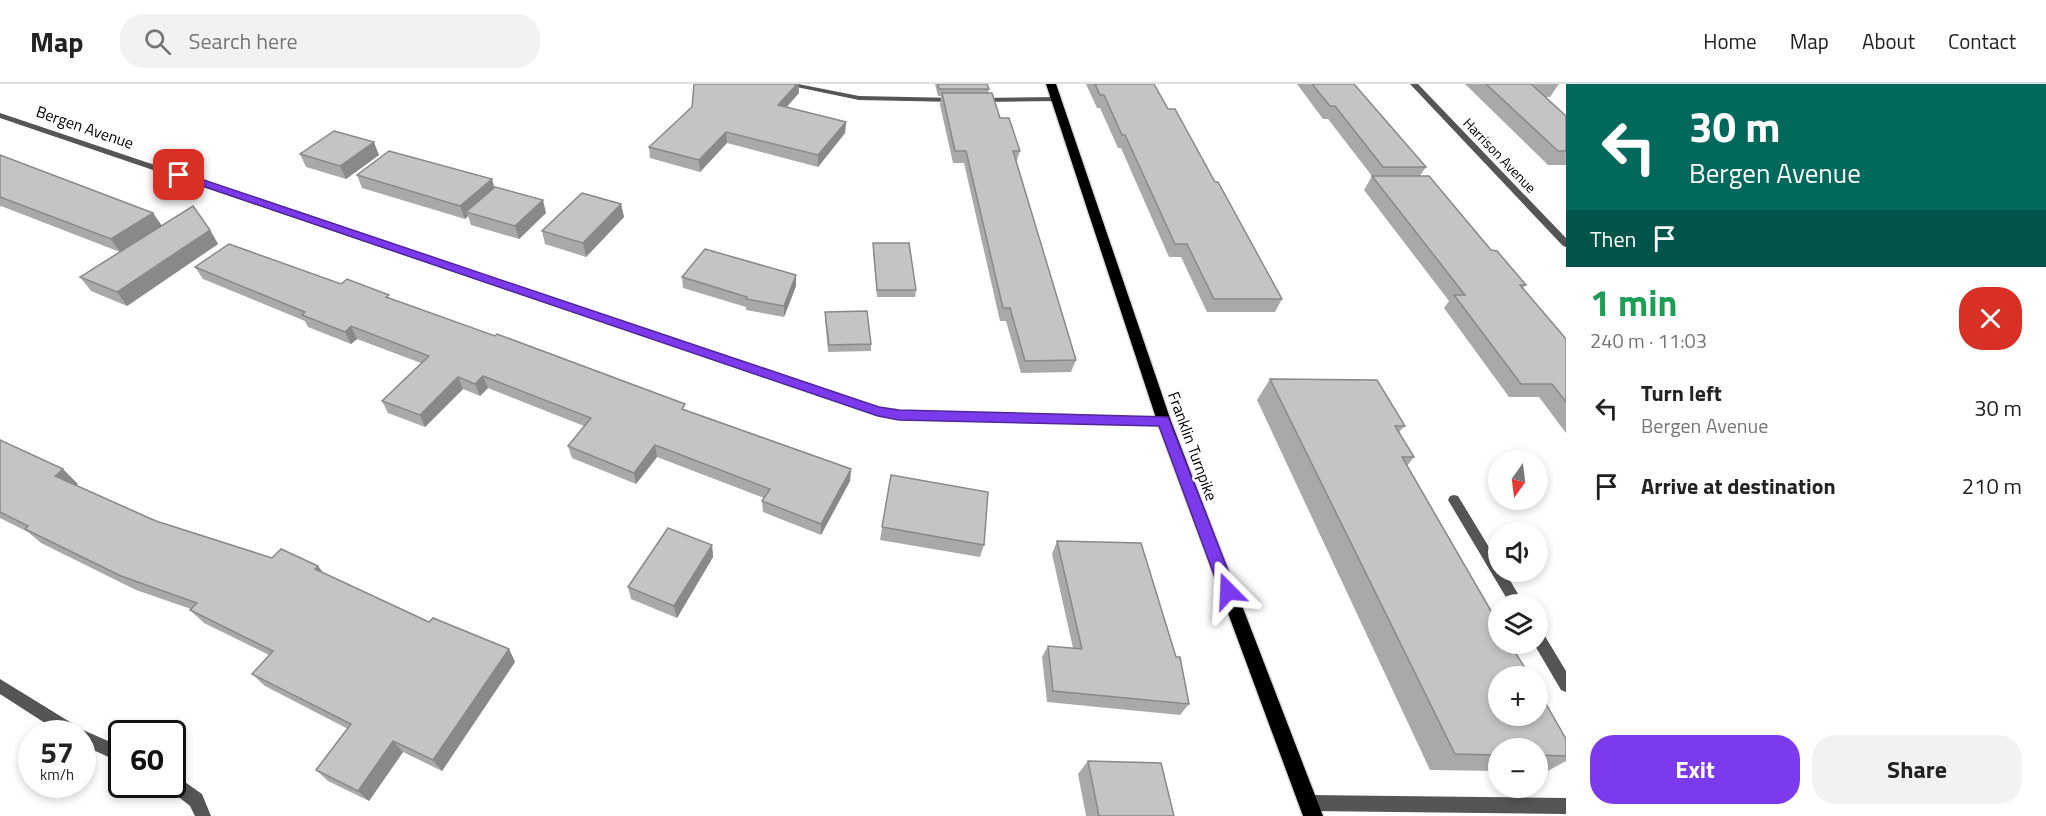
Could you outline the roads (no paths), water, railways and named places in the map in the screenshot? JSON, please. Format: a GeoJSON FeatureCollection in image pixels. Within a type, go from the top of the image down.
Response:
{"type":"FeatureCollection","features":[{"type":"Feature","properties":{"kind":"main road","name":"Franklin Turnpike"},"geometry":{"type":"LineString","coordinates":[[1051,84],[1164,421],[1311,810]]}},
{"type":"Feature","properties":{"kind":"street"},"geometry":{"type":"LineString","coordinates":[[786,84],[823,93],[891,100],[1057,99]]}},
{"type":"Feature","properties":{"kind":"street","name":"Harrison Avenue"},"geometry":{"type":"LineString","coordinates":[[1413,84],[1566,244]]}},
{"type":"Feature","properties":{"kind":"street","name":"Bergen Avenue"},"geometry":{"type":"LineString","coordinates":[[0,115],[878,411],[910,416],[1164,421]]}},
{"type":"Feature","properties":{"kind":"street"},"geometry":{"type":"LineString","coordinates":[[1454,500],[1511,594]]}},
{"type":"Feature","properties":{"kind":"street"},"geometry":{"type":"LineString","coordinates":[[1547,654],[1566,686]]}},
{"type":"Feature","properties":{"kind":"street"},"geometry":{"type":"LineString","coordinates":[[0,686],[55,720]]}},
{"type":"Feature","properties":{"kind":"street"},"geometry":{"type":"LineString","coordinates":[[186,792],[196,800],[203,816]]}},
{"type":"Feature","properties":{"kind":"street"},"geometry":{"type":"LineString","coordinates":[[1311,810],[1566,806]]}}]}
